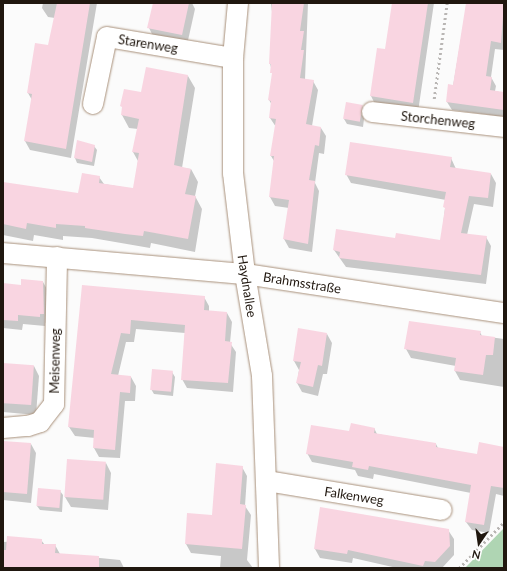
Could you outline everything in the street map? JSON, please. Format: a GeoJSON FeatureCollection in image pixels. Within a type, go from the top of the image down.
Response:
{"type":"FeatureCollection","features":[{"type":"Feature","properties":{"kind":"street","name":"Haydnallee"},"geometry":{"type":"LineString","coordinates":[[238,3],[233,58],[233,173],[245,274],[262,376],[269,568]]}},
{"type":"Feature","properties":{"kind":"street","name":"Starenweg"},"geometry":{"type":"LineString","coordinates":[[93,104],[107,37],[233,58]]}},
{"type":"Feature","properties":{"kind":"street","name":"Storchenweg"},"geometry":{"type":"LineString","coordinates":[[372,112],[504,127]]}},
{"type":"Feature","properties":{"kind":"street","name":"Brahmsstraße"},"geometry":{"type":"LineString","coordinates":[[3,252],[245,274],[504,313]]}},
{"type":"Feature","properties":{"kind":"street","name":"Meisenweg"},"geometry":{"type":"LineString","coordinates":[[3,428],[28,426],[40,422],[54,404],[57,257]]}},
{"type":"Feature","properties":{"kind":"street","name":"Falkenweg"},"geometry":{"type":"LineString","coordinates":[[267,481],[442,510]]}},
{"type":"Feature","properties":{"kind":"path"},"geometry":{"type":"LineString","coordinates":[[431,119],[446,3]]}},
{"type":"Feature","properties":{"kind":"path"},"geometry":{"type":"LineString","coordinates":[[459,568],[504,522]]}},
{"type":"Feature","properties":{"kind":"green space"},"geometry":{"type":"Polygon","coordinates":[[[504,528],[504,568],[465,568],[504,528]]]}},
{"type":"Feature","properties":{"kind":"building"},"geometry":{"type":"Polygon","coordinates":[[[57,3],[90,3],[66,149],[24,141],[32,94],[27,93],[35,43],[48,45],[57,3]]]}},
{"type":"Feature","properties":{"kind":"building"},"geometry":{"type":"Polygon","coordinates":[[[153,3],[189,3],[182,35],[147,28],[153,3]]]}},
{"type":"Feature","properties":{"kind":"building"},"geometry":{"type":"Polygon","coordinates":[[[272,3],[304,3],[300,31],[304,31],[301,50],[304,50],[300,78],[314,80],[306,124],[321,127],[319,146],[315,145],[309,180],[315,181],[308,244],[283,239],[289,200],[269,197],[274,156],[270,156],[276,119],[269,118],[271,101],[268,100],[272,73],[270,73],[271,64],[269,64],[272,3]]]}},
{"type":"Feature","properties":{"kind":"building"},"geometry":{"type":"Polygon","coordinates":[[[392,3],[428,3],[413,103],[370,96],[377,48],[385,49],[392,3]]]}},
{"type":"Feature","properties":{"kind":"building"},"geometry":{"type":"Polygon","coordinates":[[[466,3],[504,3],[501,43],[491,41],[486,76],[492,77],[490,90],[504,92],[504,110],[446,102],[448,84],[453,85],[466,3]]]}},
{"type":"Feature","properties":{"kind":"building"},"geometry":{"type":"Polygon","coordinates":[[[146,67],[188,75],[174,165],[191,169],[185,194],[196,196],[188,239],[144,231],[143,236],[125,234],[85,228],[85,226],[56,224],[56,228],[27,223],[26,229],[3,224],[3,182],[78,193],[82,173],[100,176],[99,183],[133,188],[139,153],[132,152],[139,119],[121,115],[122,107],[120,106],[124,89],[141,92],[146,67]]]}},
{"type":"Feature","properties":{"kind":"building"},"geometry":{"type":"Polygon","coordinates":[[[346,102],[363,105],[360,122],[343,119],[346,102]]]}},
{"type":"Feature","properties":{"kind":"building"},"geometry":{"type":"Polygon","coordinates":[[[77,140],[95,145],[92,162],[74,158],[77,140]]]}},
{"type":"Feature","properties":{"kind":"building"},"geometry":{"type":"Polygon","coordinates":[[[350,142],[452,157],[450,167],[491,173],[488,198],[469,196],[461,233],[487,236],[481,275],[339,258],[340,252],[333,250],[336,229],[395,238],[396,233],[440,240],[445,208],[443,207],[446,192],[345,175],[350,142]]]}},
{"type":"Feature","properties":{"kind":"building"},"geometry":{"type":"Polygon","coordinates":[[[21,279],[43,281],[44,314],[40,314],[40,317],[18,315],[18,321],[3,320],[3,283],[21,285],[21,279]]]}},
{"type":"Feature","properties":{"kind":"building"},"geometry":{"type":"Polygon","coordinates":[[[82,285],[205,296],[204,310],[227,312],[225,341],[232,342],[228,383],[181,380],[185,325],[131,320],[130,334],[121,333],[111,374],[131,376],[130,393],[120,392],[115,450],[93,448],[94,430],[68,427],[82,285]]]}},
{"type":"Feature","properties":{"kind":"building"},"geometry":{"type":"Polygon","coordinates":[[[409,321],[481,331],[480,335],[495,337],[493,355],[486,355],[483,375],[454,371],[456,358],[404,349],[409,321]]]}},
{"type":"Feature","properties":{"kind":"building"},"geometry":{"type":"Polygon","coordinates":[[[298,328],[327,333],[322,366],[318,365],[313,387],[296,383],[301,362],[293,361],[298,328]]]}},
{"type":"Feature","properties":{"kind":"building"},"geometry":{"type":"Polygon","coordinates":[[[3,363],[34,365],[31,405],[3,403],[3,363]]]}},
{"type":"Feature","properties":{"kind":"building"},"geometry":{"type":"Polygon","coordinates":[[[152,369],[173,371],[171,392],[150,390],[152,369]]]}},
{"type":"Feature","properties":{"kind":"building"},"geometry":{"type":"Polygon","coordinates":[[[351,423],[375,428],[374,433],[436,443],[436,447],[477,454],[479,442],[504,447],[504,488],[491,486],[484,525],[465,522],[471,485],[369,466],[368,470],[352,467],[353,462],[306,454],[311,425],[349,431],[351,423]]]}},
{"type":"Feature","properties":{"kind":"building"},"geometry":{"type":"Polygon","coordinates":[[[3,441],[31,443],[27,494],[3,492],[3,441]]]}},
{"type":"Feature","properties":{"kind":"building"},"geometry":{"type":"Polygon","coordinates":[[[67,459],[106,462],[103,500],[64,497],[67,459]]]}},
{"type":"Feature","properties":{"kind":"building"},"geometry":{"type":"Polygon","coordinates":[[[216,463],[243,466],[240,504],[246,505],[242,549],[185,544],[187,513],[212,515],[216,463]]]}},
{"type":"Feature","properties":{"kind":"building"},"geometry":{"type":"Polygon","coordinates":[[[38,488],[61,490],[59,508],[36,506],[38,488]]]}},
{"type":"Feature","properties":{"kind":"building"},"geometry":{"type":"Polygon","coordinates":[[[320,507],[449,529],[450,546],[435,562],[425,561],[423,566],[348,550],[347,554],[314,549],[320,507]]]}},
{"type":"Feature","properties":{"kind":"building"},"geometry":{"type":"Polygon","coordinates":[[[7,536],[42,539],[42,544],[56,544],[55,553],[99,556],[99,568],[3,567],[3,550],[6,550],[7,536]]]}}]}
